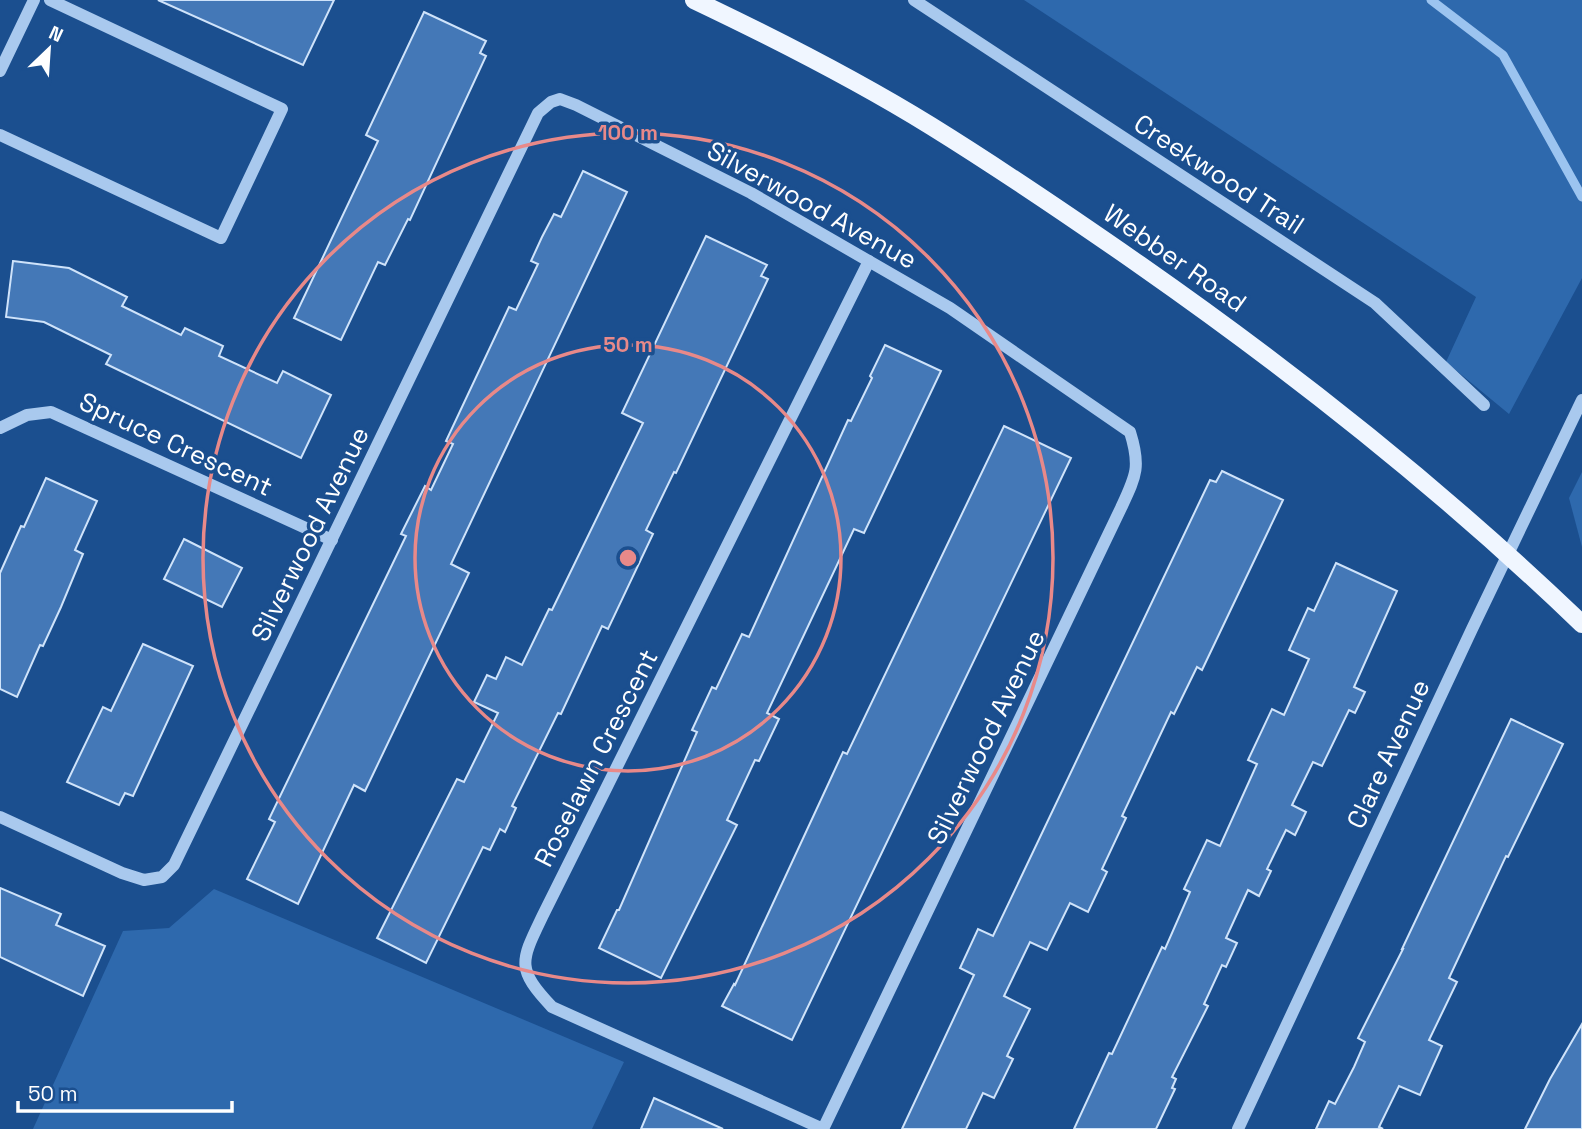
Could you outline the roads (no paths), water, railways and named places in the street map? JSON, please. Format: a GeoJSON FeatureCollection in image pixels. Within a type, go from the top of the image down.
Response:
{"type":"FeatureCollection","features":[{"type":"Feature","properties":{"kind":"main road","name":"Webber Road"},"geometry":{"type":"LineString","coordinates":[[694,0],[777,40],[929,124],[1048,201],[1211,314],[1363,431],[1508,555],[1582,624]]}},
{"type":"Feature","properties":{"kind":"street"},"geometry":{"type":"LineString","coordinates":[[0,71],[34,0]]}},
{"type":"Feature","properties":{"kind":"street"},"geometry":{"type":"LineString","coordinates":[[0,135],[221,237],[282,110],[50,0]]}},
{"type":"Feature","properties":{"kind":"street","name":"Creekwood Trail"},"geometry":{"type":"LineString","coordinates":[[914,0],[1375,303],[1484,405]]}},
{"type":"Feature","properties":{"kind":"street","name":"Silverwood Avenue"},"geometry":{"type":"LineString","coordinates":[[0,817],[122,873],[144,880],[162,877],[174,865],[538,113],[551,102],[560,99],[576,105],[751,193],[950,308],[1130,432],[1138,455],[1134,481],[823,1129]]}},
{"type":"Feature","properties":{"kind":"street","name":"Roselawn Crescent"},"geometry":{"type":"LineString","coordinates":[[823,1129],[552,1007],[534,988],[524,971],[528,948],[542,915],[869,261]]}},
{"type":"Feature","properties":{"kind":"street","name":"Clare Avenue"},"geometry":{"type":"LineString","coordinates":[[1238,1129],[1582,400]]}},
{"type":"Feature","properties":{"kind":"street","name":"Spruce Crescent"},"geometry":{"type":"LineString","coordinates":[[0,428],[27,415],[51,412],[332,540]]}},
{"type":"Feature","properties":{"kind":"waterway"},"geometry":{"type":"LineString","coordinates":[[1431,0],[1503,55],[1582,197]]}}]}
